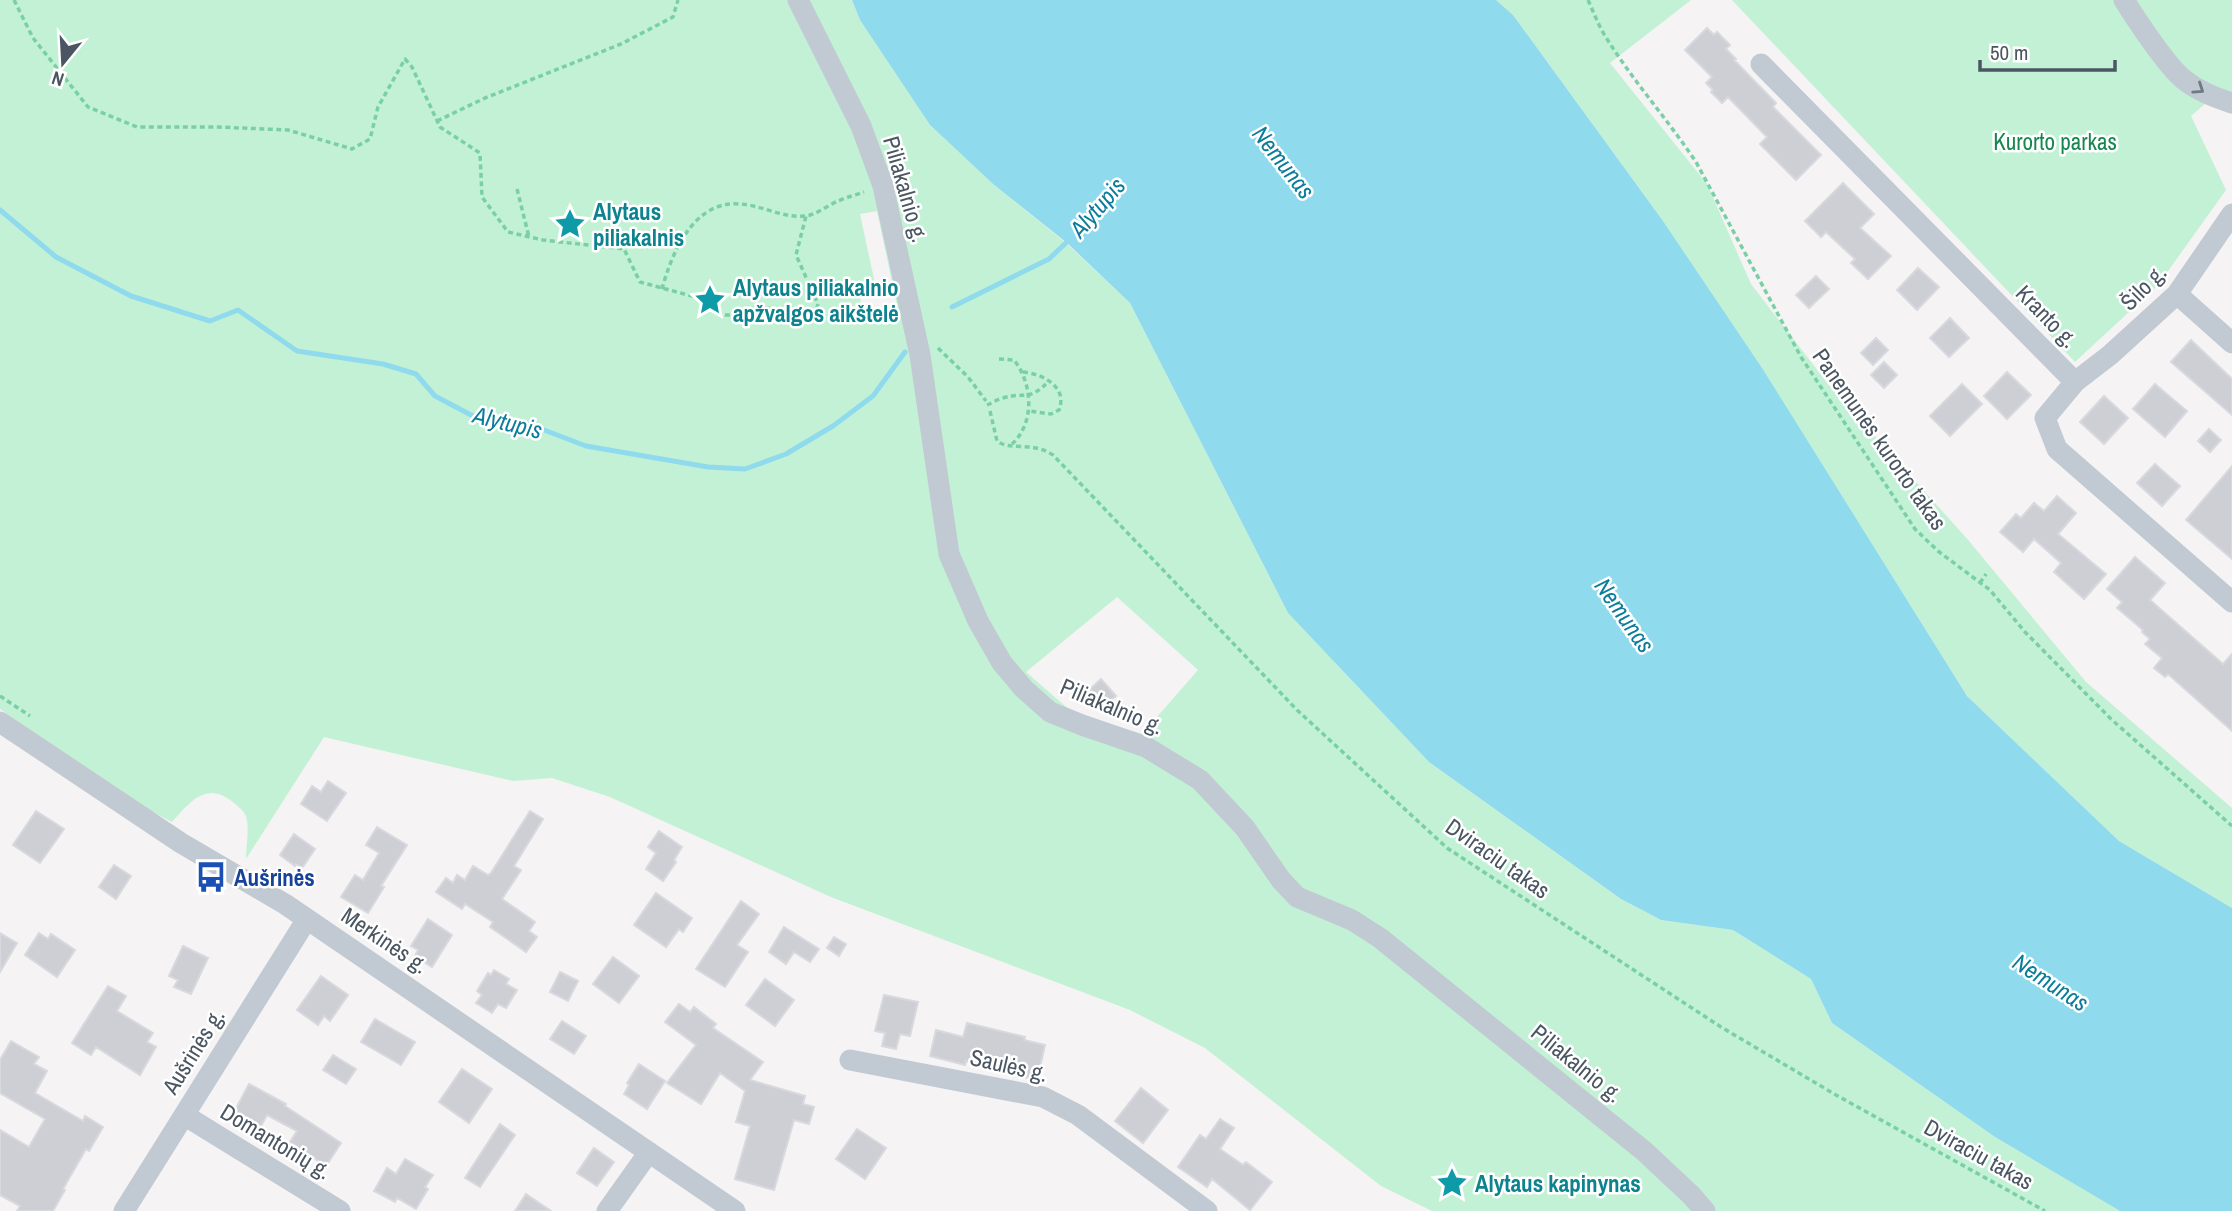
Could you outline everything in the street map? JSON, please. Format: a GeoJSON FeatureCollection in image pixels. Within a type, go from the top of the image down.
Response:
{"type":"FeatureCollection","features":[{"type":"Feature","properties":{"kind":"street","name":"Piliakalnio g."},"geometry":{"type":"LineString","coordinates":[[797,0],[861,126],[883,187],[920,355],[949,554],[978,621],[1002,663],[1024,689],[1050,712],[1146,747],[1200,780],[1245,828],[1281,880],[1297,897],[1352,920],[1380,938],[1644,1151],[1692,1195],[1705,1211]]}},
{"type":"Feature","properties":{"kind":"street"},"geometry":{"type":"LineString","coordinates":[[2124,0],[2182,78],[2208,95],[2232,103]]}},
{"type":"Feature","properties":{"kind":"street","name":"Kranto g."},"geometry":{"type":"LineString","coordinates":[[1761,64],[2075,382],[2045,418],[2057,449],[2232,602]]}},
{"type":"Feature","properties":{"kind":"street","name":"Šilo g."},"geometry":{"type":"LineString","coordinates":[[2075,382],[2110,355],[2177,294],[2232,214]]}},
{"type":"Feature","properties":{"kind":"street"},"geometry":{"type":"LineString","coordinates":[[2177,294],[2232,343]]}},
{"type":"Feature","properties":{"kind":"street","name":"Merkinės g."},"geometry":{"type":"LineString","coordinates":[[0,722],[181,843],[307,919],[735,1211]]}},
{"type":"Feature","properties":{"kind":"street","name":"Aušrinės g."},"geometry":{"type":"LineString","coordinates":[[124,1211],[307,919]]}},
{"type":"Feature","properties":{"kind":"street","name":"Saulės g."},"geometry":{"type":"LineString","coordinates":[[850,1060],[1043,1097],[1078,1115],[1207,1211]]}},
{"type":"Feature","properties":{"kind":"street","name":"Domantonių g."},"geometry":{"type":"LineString","coordinates":[[184,1115],[341,1211]]}},
{"type":"Feature","properties":{"kind":"street"},"geometry":{"type":"LineString","coordinates":[[607,1211],[649,1152]]}},
{"type":"Feature","properties":{"kind":"path"},"geometry":{"type":"LineString","coordinates":[[14,0],[33,38],[88,107],[137,127],[288,130],[352,149],[370,139],[378,107],[405,59],[412,67],[440,127],[480,153],[482,197],[508,232],[543,240],[624,249],[640,282],[699,298],[714,311],[725,315],[740,315],[758,306],[814,318],[818,304],[796,255],[806,216]]}},
{"type":"Feature","properties":{"kind":"path"},"geometry":{"type":"LineString","coordinates":[[437,121],[485,98],[621,44],[673,17],[678,0]]}},
{"type":"Feature","properties":{"kind":"path","name":"Panemunės kurorto takas"},"geometry":{"type":"LineString","coordinates":[[1588,0],[1612,48],[1696,162],[1801,357],[1915,529],[1938,551],[1980,583],[2111,719],[2232,826]]}},
{"type":"Feature","properties":{"kind":"path"},"geometry":{"type":"LineString","coordinates":[[662,289],[677,248],[693,223],[724,204],[742,204],[806,216],[837,201],[883,187]]}},
{"type":"Feature","properties":{"kind":"path"},"geometry":{"type":"LineString","coordinates":[[517,190],[529,237]]}},
{"type":"Feature","properties":{"kind":"path"},"geometry":{"type":"LineString","coordinates":[[934,345],[968,377],[986,403],[1004,397],[1028,397],[1037,393],[1049,381]]}},
{"type":"Feature","properties":{"kind":"path"},"geometry":{"type":"LineString","coordinates":[[990,411],[997,441],[1004,446],[1011,446],[1023,435],[1029,411],[1028,397],[1023,372],[1014,360],[999,359]]}},
{"type":"Feature","properties":{"kind":"path"},"geometry":{"type":"LineString","coordinates":[[1023,372],[1035,373],[1049,381],[1058,388],[1062,402],[1059,410],[1051,414],[1029,411]]}},
{"type":"Feature","properties":{"kind":"path","name":"Dviraciu takas"},"geometry":{"type":"LineString","coordinates":[[1011,446],[1036,447],[1053,454],[1297,710],[1447,848],[1721,1027],[1836,1095],[2045,1211]]}},
{"type":"Feature","properties":{"kind":"path"},"geometry":{"type":"LineString","coordinates":[[1980,583],[1986,574]]}},
{"type":"Feature","properties":{"kind":"green space"},"geometry":{"type":"Polygon","coordinates":[[[0,0],[852,0],[860,20],[930,125],[993,184],[1066,243],[1130,303],[1288,613],[1429,762],[1621,899],[1661,920],[1733,930],[1811,979],[1832,1023],[1995,1137],[2120,1211],[1432,1211],[1381,1186],[1205,1048],[1130,1010],[831,897],[610,797],[552,778],[513,781],[324,737],[246,859],[246,817],[240,808],[224,796],[208,793],[200,796],[172,822],[134,802],[0,709],[0,0]],[[877,211],[860,214],[877,293],[860,297],[865,322],[899,315],[877,211]],[[1117,597],[1026,672],[1072,712],[1142,734],[1198,670],[1117,597]]]}},
{"type":"Feature","properties":{"kind":"green space"},"geometry":{"type":"Polygon","coordinates":[[[1496,0],[1691,0],[1610,63],[1707,184],[1751,284],[1828,384],[1969,541],[2086,682],[2232,808],[2232,908],[2119,841],[1967,696],[1762,369],[1663,221],[1513,15],[1496,0]]]}},
{"type":"Feature","properties":{"kind":"green space","name":"Kurorto parkas"},"geometry":{"type":"Polygon","coordinates":[[[1732,0],[2232,0],[2232,102],[2212,98],[2191,116],[2226,190],[2158,285],[2075,362],[1732,0]]]}},
{"type":"Feature","properties":{"kind":"water","name":"Nemunas"},"geometry":{"type":"Polygon","coordinates":[[[852,0],[1496,0],[1513,15],[1663,221],[1762,368],[1967,696],[2119,841],[2232,908],[2232,1211],[2120,1211],[1995,1137],[1832,1023],[1811,979],[1733,930],[1661,920],[1621,899],[1429,762],[1288,613],[1130,303],[1067,243],[993,184],[930,125],[860,20],[852,0]]]}},
{"type":"Feature","properties":{"kind":"building"},"geometry":{"type":"Polygon","coordinates":[[[1707,28],[1714,35],[1717,32],[1730,45],[1726,49],[1736,59],[1734,60],[1776,103],[1773,107],[1821,155],[1796,180],[1760,144],[1767,137],[1728,97],[1722,103],[1711,92],[1713,90],[1706,83],[1712,77],[1685,50],[1707,28]]]}},
{"type":"Feature","properties":{"kind":"building"},"geometry":{"type":"Polygon","coordinates":[[[1843,183],[1874,214],[1860,228],[1891,256],[1868,279],[1851,263],[1855,259],[1826,232],[1821,237],[1805,221],[1843,183]]]}},
{"type":"Feature","properties":{"kind":"building"},"geometry":{"type":"Polygon","coordinates":[[[1918,268],[1939,287],[1917,310],[1897,290],[1918,268]]]}},
{"type":"Feature","properties":{"kind":"building"},"geometry":{"type":"Polygon","coordinates":[[[1816,276],[1829,289],[1809,308],[1796,295],[1816,276]]]}},
{"type":"Feature","properties":{"kind":"building"},"geometry":{"type":"Polygon","coordinates":[[[1950,318],[1969,338],[1949,357],[1930,338],[1950,318]]]}},
{"type":"Feature","properties":{"kind":"building"},"geometry":{"type":"Polygon","coordinates":[[[1876,338],[1888,350],[1873,365],[1861,353],[1876,338]]]}},
{"type":"Feature","properties":{"kind":"building"},"geometry":{"type":"Polygon","coordinates":[[[2191,340],[2232,379],[2232,415],[2171,362],[2191,340]]]}},
{"type":"Feature","properties":{"kind":"building"},"geometry":{"type":"Polygon","coordinates":[[[1884,362],[1897,375],[1884,388],[1871,375],[1884,362]]]}},
{"type":"Feature","properties":{"kind":"building"},"geometry":{"type":"Polygon","coordinates":[[[2007,372],[2031,395],[2007,419],[1984,396],[2007,372]]]}},
{"type":"Feature","properties":{"kind":"building"},"geometry":{"type":"Polygon","coordinates":[[[1962,384],[1982,404],[1950,436],[1930,416],[1962,384]]]}},
{"type":"Feature","properties":{"kind":"building"},"geometry":{"type":"Polygon","coordinates":[[[2155,384],[2187,411],[2165,437],[2133,409],[2155,384]]]}},
{"type":"Feature","properties":{"kind":"building"},"geometry":{"type":"Polygon","coordinates":[[[2104,396],[2128,418],[2104,444],[2080,422],[2104,396]]]}},
{"type":"Feature","properties":{"kind":"building"},"geometry":{"type":"Polygon","coordinates":[[[2209,429],[2221,440],[2210,452],[2198,441],[2209,429]]]}},
{"type":"Feature","properties":{"kind":"building"},"geometry":{"type":"Polygon","coordinates":[[[2155,464],[2180,486],[2162,506],[2137,483],[2155,464]]]}},
{"type":"Feature","properties":{"kind":"building"},"geometry":{"type":"Polygon","coordinates":[[[2232,466],[2232,559],[2186,520],[2232,466]]]}},
{"type":"Feature","properties":{"kind":"building"},"geometry":{"type":"Polygon","coordinates":[[[2057,496],[2076,513],[2058,534],[2106,574],[2084,599],[2054,572],[2061,563],[2034,539],[2023,552],[2000,532],[2016,514],[2021,518],[2034,503],[2044,511],[2057,496]]]}},
{"type":"Feature","properties":{"kind":"building"},"geometry":{"type":"Polygon","coordinates":[[[2135,557],[2165,583],[2150,600],[2223,664],[2232,654],[2232,731],[2168,674],[2165,677],[2154,668],[2162,658],[2145,644],[2150,639],[2143,630],[2117,608],[2122,602],[2107,589],[2135,557]]]}},
{"type":"Feature","properties":{"kind":"building"},"geometry":{"type":"Polygon","coordinates":[[[1101,679],[1116,696],[1104,706],[1090,689],[1101,679]]]}},
{"type":"Feature","properties":{"kind":"building"},"geometry":{"type":"Polygon","coordinates":[[[328,781],[346,793],[327,821],[301,804],[312,786],[321,792],[328,781]]]}},
{"type":"Feature","properties":{"kind":"building"},"geometry":{"type":"Polygon","coordinates":[[[36,811],[64,829],[40,863],[13,845],[36,811]]]}},
{"type":"Feature","properties":{"kind":"building"},"geometry":{"type":"Polygon","coordinates":[[[530,811],[543,819],[514,866],[521,870],[502,899],[535,922],[529,931],[537,937],[526,952],[490,927],[493,922],[465,904],[462,909],[436,892],[446,878],[453,883],[457,875],[465,880],[473,866],[488,875],[491,873],[530,811]]]}},
{"type":"Feature","properties":{"kind":"building"},"geometry":{"type":"Polygon","coordinates":[[[377,827],[407,845],[381,886],[384,887],[368,913],[341,897],[355,875],[363,880],[379,853],[366,845],[377,827]]]}},
{"type":"Feature","properties":{"kind":"building"},"geometry":{"type":"Polygon","coordinates":[[[659,831],[682,847],[663,881],[646,869],[656,853],[648,847],[659,831]]]}},
{"type":"Feature","properties":{"kind":"building"},"geometry":{"type":"Polygon","coordinates":[[[294,834],[315,849],[302,868],[280,855],[294,834]]]}},
{"type":"Feature","properties":{"kind":"building"},"geometry":{"type":"Polygon","coordinates":[[[114,865],[131,876],[116,899],[99,887],[114,865]]]}},
{"type":"Feature","properties":{"kind":"building"},"geometry":{"type":"Polygon","coordinates":[[[656,893],[692,918],[683,932],[679,929],[666,947],[634,925],[656,893]]]}},
{"type":"Feature","properties":{"kind":"building"},"geometry":{"type":"Polygon","coordinates":[[[741,901],[759,914],[737,945],[748,952],[725,987],[696,969],[741,901]]]}},
{"type":"Feature","properties":{"kind":"building"},"geometry":{"type":"Polygon","coordinates":[[[428,919],[452,935],[432,967],[415,956],[418,950],[411,946],[428,919]]]}},
{"type":"Feature","properties":{"kind":"building"},"geometry":{"type":"Polygon","coordinates":[[[784,927],[819,949],[810,962],[794,952],[786,964],[769,952],[784,927]]]}},
{"type":"Feature","properties":{"kind":"building"},"geometry":{"type":"Polygon","coordinates":[[[0,933],[17,943],[0,972],[0,933]]]}},
{"type":"Feature","properties":{"kind":"building"},"geometry":{"type":"Polygon","coordinates":[[[39,933],[48,939],[51,934],[75,950],[57,977],[25,955],[39,933]]]}},
{"type":"Feature","properties":{"kind":"building"},"geometry":{"type":"Polygon","coordinates":[[[834,937],[846,944],[839,956],[827,948],[834,937]]]}},
{"type":"Feature","properties":{"kind":"building"},"geometry":{"type":"Polygon","coordinates":[[[183,946],[208,958],[191,994],[174,987],[178,980],[169,976],[183,946]]]}},
{"type":"Feature","properties":{"kind":"building"},"geometry":{"type":"Polygon","coordinates":[[[613,957],[639,976],[619,1003],[593,984],[613,957]]]}},
{"type":"Feature","properties":{"kind":"building"},"geometry":{"type":"Polygon","coordinates":[[[494,970],[509,979],[506,984],[517,990],[506,1008],[498,1004],[492,1013],[476,1003],[482,995],[477,991],[488,973],[491,975],[494,970]]]}},
{"type":"Feature","properties":{"kind":"building"},"geometry":{"type":"Polygon","coordinates":[[[560,972],[578,981],[568,1001],[550,992],[560,972]]]}},
{"type":"Feature","properties":{"kind":"building"},"geometry":{"type":"Polygon","coordinates":[[[321,976],[348,995],[330,1021],[324,1016],[318,1025],[297,1010],[321,976]]]}},
{"type":"Feature","properties":{"kind":"building"},"geometry":{"type":"Polygon","coordinates":[[[765,979],[794,1000],[775,1026],[746,1005],[765,979]]]}},
{"type":"Feature","properties":{"kind":"building"},"geometry":{"type":"Polygon","coordinates":[[[108,986],[126,996],[117,1011],[153,1033],[147,1042],[156,1047],[140,1075],[96,1047],[91,1055],[72,1043],[108,986]]]}},
{"type":"Feature","properties":{"kind":"building"},"geometry":{"type":"Polygon","coordinates":[[[884,995],[918,1002],[910,1036],[900,1034],[896,1049],[882,1046],[885,1033],[875,1031],[884,995]]]}},
{"type":"Feature","properties":{"kind":"building"},"geometry":{"type":"Polygon","coordinates":[[[679,1004],[690,1012],[694,1007],[716,1024],[713,1028],[763,1062],[750,1080],[805,1096],[803,1104],[814,1107],[809,1124],[794,1120],[774,1190],[735,1179],[750,1126],[736,1122],[745,1091],[720,1073],[701,1104],[667,1083],[696,1045],[665,1022],[679,1004]]]}},
{"type":"Feature","properties":{"kind":"building"},"geometry":{"type":"Polygon","coordinates":[[[375,1019],[415,1042],[401,1065],[361,1042],[375,1019]]]}},
{"type":"Feature","properties":{"kind":"building"},"geometry":{"type":"Polygon","coordinates":[[[562,1021],[586,1036],[574,1054],[550,1039],[562,1021]]]}},
{"type":"Feature","properties":{"kind":"building"},"geometry":{"type":"Polygon","coordinates":[[[967,1023],[1025,1037],[1024,1040],[1045,1045],[1037,1080],[1007,1073],[1009,1066],[981,1060],[979,1064],[966,1061],[965,1065],[930,1056],[936,1030],[963,1037],[967,1023]]]}},
{"type":"Feature","properties":{"kind":"building"},"geometry":{"type":"Polygon","coordinates":[[[11,1041],[39,1057],[34,1064],[47,1071],[35,1093],[83,1121],[85,1116],[103,1127],[89,1151],[86,1149],[53,1211],[17,1211],[20,1206],[0,1195],[0,1130],[29,1147],[45,1119],[0,1093],[0,1060],[11,1041]]]}},
{"type":"Feature","properties":{"kind":"building"},"geometry":{"type":"Polygon","coordinates":[[[333,1055],[356,1069],[346,1084],[323,1070],[333,1055]]]}},
{"type":"Feature","properties":{"kind":"building"},"geometry":{"type":"Polygon","coordinates":[[[639,1064],[665,1081],[647,1109],[624,1094],[629,1085],[627,1083],[639,1064]]]}},
{"type":"Feature","properties":{"kind":"building"},"geometry":{"type":"Polygon","coordinates":[[[462,1069],[492,1089],[469,1123],[439,1102],[462,1069]]]}},
{"type":"Feature","properties":{"kind":"building"},"geometry":{"type":"Polygon","coordinates":[[[249,1084],[286,1104],[285,1106],[341,1143],[326,1166],[290,1142],[297,1131],[267,1115],[261,1126],[234,1112],[249,1084]]]}},
{"type":"Feature","properties":{"kind":"building"},"geometry":{"type":"Polygon","coordinates":[[[1141,1088],[1168,1110],[1143,1143],[1115,1121],[1141,1088]]]}},
{"type":"Feature","properties":{"kind":"building"},"geometry":{"type":"Polygon","coordinates":[[[1220,1119],[1234,1128],[1220,1149],[1243,1165],[1246,1162],[1272,1182],[1250,1210],[1212,1179],[1207,1187],[1178,1167],[1200,1135],[1206,1139],[1220,1119]]]}},
{"type":"Feature","properties":{"kind":"building"},"geometry":{"type":"Polygon","coordinates":[[[500,1124],[515,1135],[480,1187],[465,1178],[500,1124]]]}},
{"type":"Feature","properties":{"kind":"building"},"geometry":{"type":"Polygon","coordinates":[[[857,1129],[886,1148],[865,1179],[836,1159],[857,1129]]]}},
{"type":"Feature","properties":{"kind":"building"},"geometry":{"type":"Polygon","coordinates":[[[594,1148],[614,1162],[597,1186],[577,1173],[594,1148]]]}},
{"type":"Feature","properties":{"kind":"building"},"geometry":{"type":"Polygon","coordinates":[[[405,1159],[433,1175],[416,1209],[397,1198],[395,1202],[374,1191],[387,1168],[396,1174],[405,1159]]]}},
{"type":"Feature","properties":{"kind":"building"},"geometry":{"type":"Polygon","coordinates":[[[526,1194],[551,1211],[515,1211],[526,1194]]]}},
{"type":"Feature","properties":{"kind":"waterway","name":"Alytupis"},"geometry":{"type":"LineString","coordinates":[[0,210],[56,257],[131,296],[210,321],[238,310],[297,351],[383,364],[416,374],[435,396],[471,415],[531,425],[586,446],[708,467],[745,469],[786,454],[833,426],[873,396],[905,352]]}},
{"type":"Feature","properties":{"kind":"waterway","name":"Alytupis"},"geometry":{"type":"LineString","coordinates":[[952,307],[1049,259],[1070,239]]}},
{"type":"Feature","properties":{"kind":"place","name":"Alytaus piliakalnis"},"geometry":{"type":"Point","coordinates":[570,224]}},
{"type":"Feature","properties":{"kind":"place","name":"Alytaus piliakalnio apžvalgos aikštelė"},"geometry":{"type":"Point","coordinates":[710,300]}},
{"type":"Feature","properties":{"kind":"place","name":"Aušrinės"},"geometry":{"type":"Point","coordinates":[211,877]}},
{"type":"Feature","properties":{"kind":"place","name":"Alytaus kapinynas"},"geometry":{"type":"Point","coordinates":[1452,1183]}}]}
